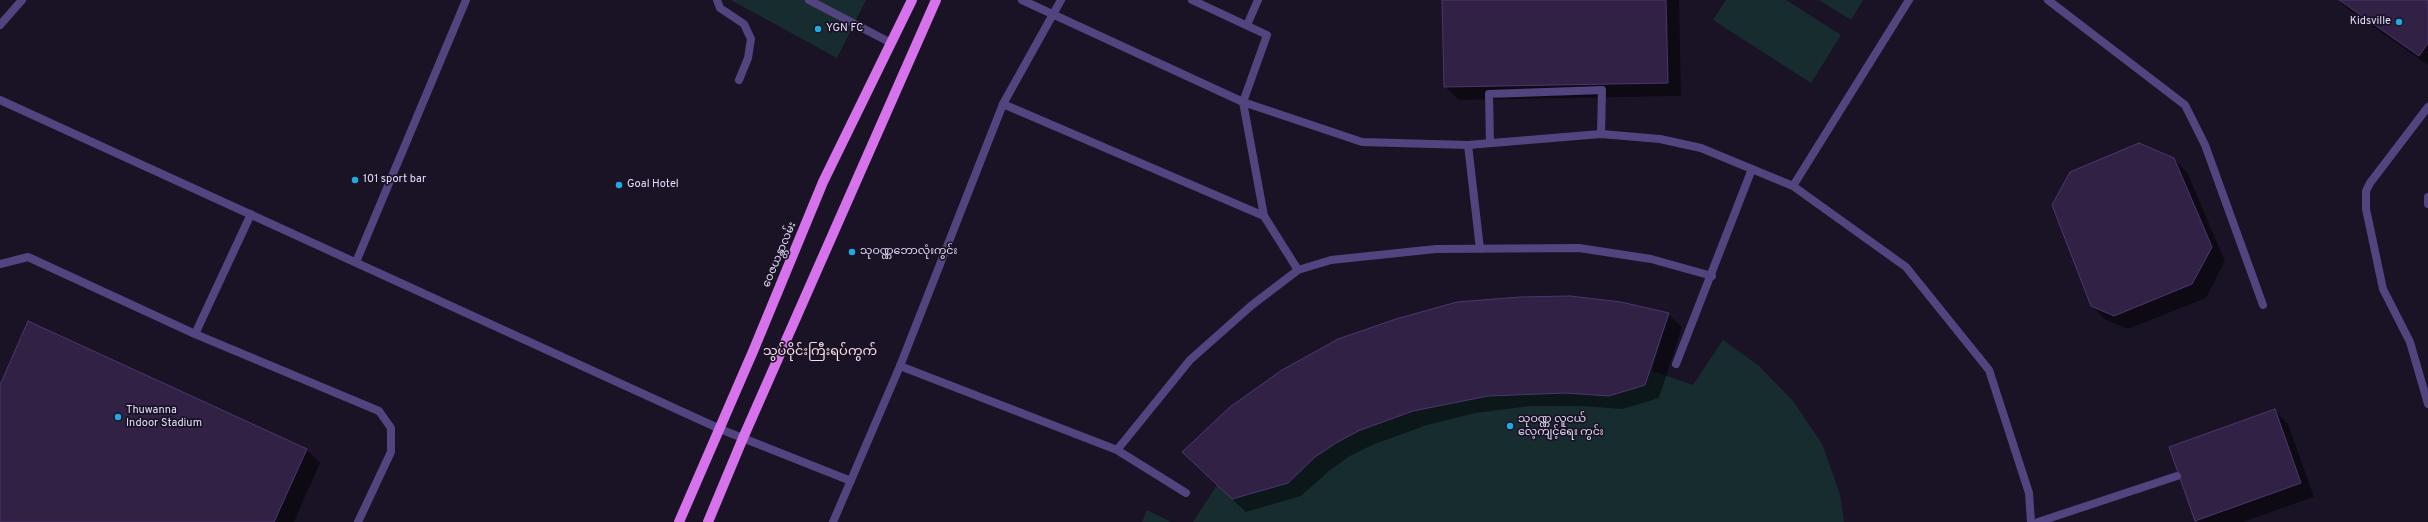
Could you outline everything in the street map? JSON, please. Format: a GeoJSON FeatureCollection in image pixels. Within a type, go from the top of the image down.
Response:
{"type":"FeatureCollection","features":[{"type":"Feature","properties":{"kind":"main road","name":"ဝေဇယန္တာလမ်း"},"geometry":{"type":"LineString","coordinates":[[679,522],[720,429],[824,182],[912,0]]}},
{"type":"Feature","properties":{"kind":"main road"},"geometry":{"type":"LineString","coordinates":[[708,522],[743,438],[936,0]]}},
{"type":"Feature","properties":{"kind":"street"},"geometry":{"type":"LineString","coordinates":[[0,26],[22,0]]}},
{"type":"Feature","properties":{"kind":"street"},"geometry":{"type":"LineString","coordinates":[[356,262],[466,0]]}},
{"type":"Feature","properties":{"kind":"street"},"geometry":{"type":"LineString","coordinates":[[717,0],[720,8],[744,24],[751,39],[748,58],[739,80]]}},
{"type":"Feature","properties":{"kind":"street"},"geometry":{"type":"LineString","coordinates":[[809,0],[891,43]]}},
{"type":"Feature","properties":{"kind":"street"},"geometry":{"type":"LineString","coordinates":[[1022,0],[1052,16],[1243,102],[1362,142],[1468,145],[1601,134],[1660,139],[1701,148],[1792,186],[1906,267],[1989,370],[2030,493],[2032,522]]}},
{"type":"Feature","properties":{"kind":"street"},"geometry":{"type":"LineString","coordinates":[[833,522],[900,366],[1003,104],[1061,0]]}},
{"type":"Feature","properties":{"kind":"street"},"geometry":{"type":"LineString","coordinates":[[1192,0],[1267,35],[1243,102],[1255,177],[1264,216],[1298,270]]}},
{"type":"Feature","properties":{"kind":"street"},"geometry":{"type":"LineString","coordinates":[[1247,25],[1258,0]]}},
{"type":"Feature","properties":{"kind":"street"},"geometry":{"type":"LineString","coordinates":[[1792,186],[1909,0]]}},
{"type":"Feature","properties":{"kind":"street"},"geometry":{"type":"LineString","coordinates":[[2048,0],[2185,105],[2205,144],[2263,305]]}},
{"type":"Feature","properties":{"kind":"street"},"geometry":{"type":"LineString","coordinates":[[1490,143],[1488,94],[1602,90],[1601,134]]}},
{"type":"Feature","properties":{"kind":"street"},"geometry":{"type":"LineString","coordinates":[[0,100],[720,429],[851,481]]}},
{"type":"Feature","properties":{"kind":"street"},"geometry":{"type":"LineString","coordinates":[[1003,104],[1264,216]]}},
{"type":"Feature","properties":{"kind":"street"},"geometry":{"type":"LineString","coordinates":[[2428,107],[2370,183],[2366,191],[2366,209],[2383,289],[2410,342],[2428,404]]}},
{"type":"Feature","properties":{"kind":"street"},"geometry":{"type":"LineString","coordinates":[[1468,145],[1480,249]]}},
{"type":"Feature","properties":{"kind":"street"},"geometry":{"type":"LineString","coordinates":[[1676,364],[1712,276],[1752,170]]}},
{"type":"Feature","properties":{"kind":"street"},"geometry":{"type":"LineString","coordinates":[[2428,197],[2428,204]]}},
{"type":"Feature","properties":{"kind":"street"},"geometry":{"type":"LineString","coordinates":[[195,334],[252,214]]}},
{"type":"Feature","properties":{"kind":"street"},"geometry":{"type":"LineString","coordinates":[[1117,450],[1190,360],[1257,300],[1298,270],[1331,260],[1436,249],[1579,248],[1651,259],[1712,276]]}},
{"type":"Feature","properties":{"kind":"street"},"geometry":{"type":"LineString","coordinates":[[0,264],[28,257],[195,334],[379,411],[391,428],[391,452],[358,522]]}},
{"type":"Feature","properties":{"kind":"street"},"geometry":{"type":"LineString","coordinates":[[900,366],[1117,450],[1186,493]]}},
{"type":"Feature","properties":{"kind":"street"},"geometry":{"type":"LineString","coordinates":[[2038,522],[2177,476]]}},
{"type":"Feature","properties":{"kind":"green space","name":"YGN FC"},"geometry":{"type":"Polygon","coordinates":[[[731,0],[866,0],[837,58],[731,0]]]}},
{"type":"Feature","properties":{"kind":"green space"},"geometry":{"type":"Polygon","coordinates":[[[1726,0],[1786,0],[1841,35],[1811,83],[1713,20],[1726,0]]]}},
{"type":"Feature","properties":{"kind":"green space"},"geometry":{"type":"Polygon","coordinates":[[[1819,0],[1863,0],[1851,20],[1819,0]]]}},
{"type":"Feature","properties":{"kind":"green space","name":"သုဝဏ္ဏ လူငယ် လေ့ကျင့်ရေး ကွင်း"},"geometry":{"type":"Polygon","coordinates":[[[1570,296],[1621,302],[1669,313],[1652,371],[1693,385],[1723,340],[1758,365],[1793,401],[1822,444],[1840,494],[1844,522],[1193,522],[1217,485],[1182,452],[1230,407],[1282,370],[1338,339],[1396,319],[1457,302],[1520,297],[1570,296]]]}},
{"type":"Feature","properties":{"kind":"green space"},"geometry":{"type":"Polygon","coordinates":[[[1147,510],[1171,522],[1142,522],[1147,510]]]}},
{"type":"Feature","properties":{"kind":"building"},"geometry":{"type":"Polygon","coordinates":[[[1442,0],[1666,0],[1668,83],[1444,87],[1442,0]]]}},
{"type":"Feature","properties":{"kind":"building","name":"Kidsville"},"geometry":{"type":"Polygon","coordinates":[[[2339,0],[2428,0],[2428,43],[2419,56],[2339,0]]]}},
{"type":"Feature","properties":{"kind":"building"},"geometry":{"type":"Polygon","coordinates":[[[2139,143],[2174,158],[2212,247],[2192,284],[2114,316],[2091,306],[2052,205],[2070,172],[2139,143]]]}},
{"type":"Feature","properties":{"kind":"building"},"geometry":{"type":"Polygon","coordinates":[[[1570,296],[1621,302],[1669,313],[1645,385],[1609,396],[1565,393],[1488,396],[1413,411],[1358,431],[1336,443],[1315,457],[1288,483],[1232,499],[1182,452],[1230,407],[1282,370],[1338,339],[1396,319],[1457,302],[1520,297],[1570,296]]]}},
{"type":"Feature","properties":{"kind":"building","name":"Thuwanna Indoor Stadium"},"geometry":{"type":"Polygon","coordinates":[[[28,321],[307,449],[274,522],[0,522],[0,385],[28,321]]]}},
{"type":"Feature","properties":{"kind":"building"},"geometry":{"type":"Polygon","coordinates":[[[2275,409],[2301,483],[2195,521],[2169,447],[2275,409]]]}},
{"type":"Feature","properties":{"kind":"place","name":"Kidsville"},"geometry":{"type":"Point","coordinates":[2399,22]}},
{"type":"Feature","properties":{"kind":"place","name":"YGN FC"},"geometry":{"type":"Point","coordinates":[818,29]}},
{"type":"Feature","properties":{"kind":"place","name":"101 sport bar"},"geometry":{"type":"Point","coordinates":[355,180]}},
{"type":"Feature","properties":{"kind":"place","name":"Goal Hotel"},"geometry":{"type":"Point","coordinates":[619,185]}},
{"type":"Feature","properties":{"kind":"place","name":"သုဝဏ္ဏဘောလုံးကွင်း"},"geometry":{"type":"Point","coordinates":[852,252]}},
{"type":"Feature","properties":{"kind":"place","name":"Thuwanna Indoor Stadium"},"geometry":{"type":"Point","coordinates":[118,417]}},
{"type":"Feature","properties":{"kind":"place","name":"သုဝဏ္ဏ လူငယ် လေ့ကျင့်ရေး ကွင်း"},"geometry":{"type":"Point","coordinates":[1510,426]}},
{"type":"Feature","properties":{"kind":"district","name":"သွပ်ဝိုင်းကြီးရပ်ကွက်"},"geometry":{"type":"Point","coordinates":[820,352]}}]}
